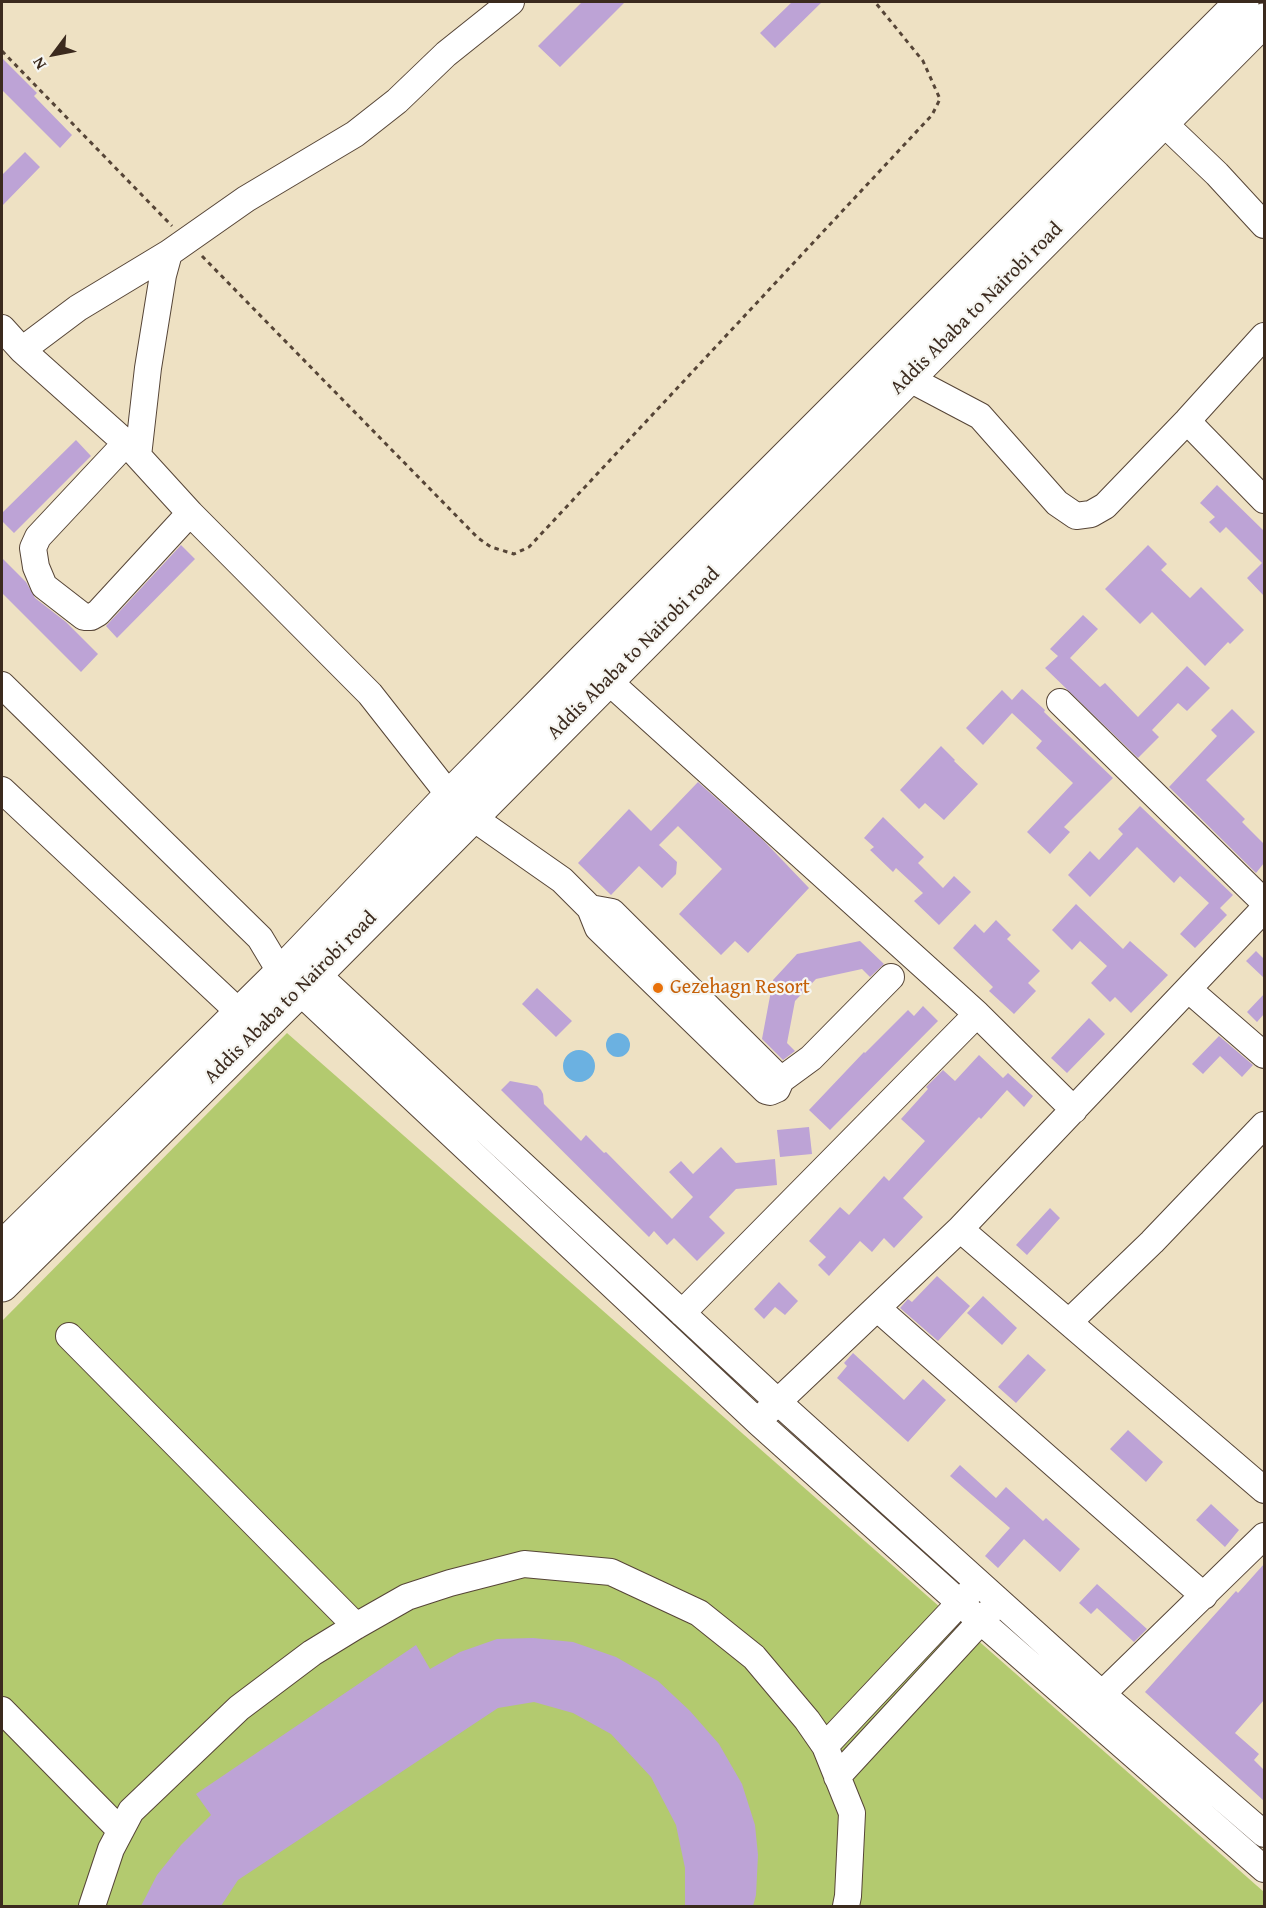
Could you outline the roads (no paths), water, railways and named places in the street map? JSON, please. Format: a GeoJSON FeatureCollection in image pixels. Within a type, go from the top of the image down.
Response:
{"type":"FeatureCollection","features":[{"type":"Feature","properties":{"kind":"highway","name":"Addis Ababa to Nairobi road"},"geometry":{"type":"LineString","coordinates":[[596,669],[908,378],[1152,112],[1242,2]]}},
{"type":"Feature","properties":{"kind":"highway","name":"Addis Ababa to Nairobi road"},"geometry":{"type":"LineString","coordinates":[[2,1285],[299,973],[596,669],[844,401],[1152,112],[1264,21]]}},
{"type":"Feature","properties":{"kind":"highway","name":"Addis Ababa to Nairobi road"},"geometry":{"type":"LineString","coordinates":[[2,1248],[240,1013],[299,973]]}},
{"type":"Feature","properties":{"kind":"street"},"geometry":{"type":"LineString","coordinates":[[21,350],[78,308],[177,247],[246,199],[355,134],[397,101],[446,54],[512,2]]}},
{"type":"Feature","properties":{"kind":"street"},"geometry":{"type":"LineString","coordinates":[[1152,112],[1218,174],[1264,225]]}},
{"type":"Feature","properties":{"kind":"street"},"geometry":{"type":"LineString","coordinates":[[177,247],[163,275],[132,449],[38,537],[33,548],[36,567],[45,586],[84,617],[91,617],[98,614],[190,513]]}},
{"type":"Feature","properties":{"kind":"street"},"geometry":{"type":"LineString","coordinates":[[2,328],[21,350],[132,449],[190,513],[370,694],[461,807],[562,880],[590,908],[598,928],[766,1091],[777,1089],[781,1080],[811,1058],[891,977]]}},
{"type":"Feature","properties":{"kind":"street"},"geometry":{"type":"LineString","coordinates":[[908,378],[980,416],[1057,504],[1076,516],[1091,514],[1105,506],[1187,421],[1264,336]]}},
{"type":"Feature","properties":{"kind":"street"},"geometry":{"type":"LineString","coordinates":[[1187,421],[1264,500]]}},
{"type":"Feature","properties":{"kind":"street"},"geometry":{"type":"LineString","coordinates":[[596,669],[977,1014],[1074,1110]]}},
{"type":"Feature","properties":{"kind":"street"},"geometry":{"type":"LineString","coordinates":[[2,685],[260,938],[682,1313],[1102,1694],[1264,1834]]}},
{"type":"Feature","properties":{"kind":"street"},"geometry":{"type":"LineString","coordinates":[[1060,702],[1264,902]]}},
{"type":"Feature","properties":{"kind":"street"},"geometry":{"type":"LineString","coordinates":[[2,790],[240,1013]]}},
{"type":"Feature","properties":{"kind":"street"},"geometry":{"type":"LineString","coordinates":[[758,1422],[777,1401],[960,1228],[1264,909]]}},
{"type":"Feature","properties":{"kind":"street"},"geometry":{"type":"LineString","coordinates":[[299,973],[758,1422],[981,1622],[1264,1869]]}},
{"type":"Feature","properties":{"kind":"street"},"geometry":{"type":"LineString","coordinates":[[1188,989],[1264,1055]]}},
{"type":"Feature","properties":{"kind":"street"},"geometry":{"type":"LineString","coordinates":[[682,1313],[977,1014]]}},
{"type":"Feature","properties":{"kind":"street"},"geometry":{"type":"LineString","coordinates":[[1069,1322],[1152,1242],[1264,1125]]}},
{"type":"Feature","properties":{"kind":"street"},"geometry":{"type":"LineString","coordinates":[[960,1228],[1264,1490]]}},
{"type":"Feature","properties":{"kind":"street"},"geometry":{"type":"LineString","coordinates":[[877,1308],[1204,1596]]}},
{"type":"Feature","properties":{"kind":"street"},"geometry":{"type":"LineString","coordinates":[[69,1336],[356,1626]]}},
{"type":"Feature","properties":{"kind":"street"},"geometry":{"type":"LineString","coordinates":[[1102,1694],[1264,1536]]}},
{"type":"Feature","properties":{"kind":"street"},"geometry":{"type":"LineString","coordinates":[[92,1906],[111,1849],[131,1811],[239,1708],[312,1653],[407,1597],[450,1583],[524,1564],[611,1572],[699,1613],[754,1657],[807,1720],[825,1746],[852,1813],[846,1906]]}},
{"type":"Feature","properties":{"kind":"street"},"geometry":{"type":"LineString","coordinates":[[825,1746],[978,1582]]}},
{"type":"Feature","properties":{"kind":"street"},"geometry":{"type":"LineString","coordinates":[[837,1777],[999,1601]]}},
{"type":"Feature","properties":{"kind":"street"},"geometry":{"type":"LineString","coordinates":[[2,1710],[120,1830]]}},
{"type":"Feature","properties":{"kind":"water"},"geometry":{"type":"Polygon","coordinates":[[[613,1033],[623,1033],[630,1040],[630,1050],[623,1057],[613,1057],[606,1050],[606,1040],[613,1033]]]}},
{"type":"Feature","properties":{"kind":"water"},"geometry":{"type":"Polygon","coordinates":[[[579,1050],[591,1054],[595,1066],[591,1078],[579,1082],[567,1078],[563,1066],[567,1054],[579,1050]]]}},
{"type":"Feature","properties":{"kind":"place","name":"Gezehagn Resort"},"geometry":{"type":"Point","coordinates":[658,988]}}]}
